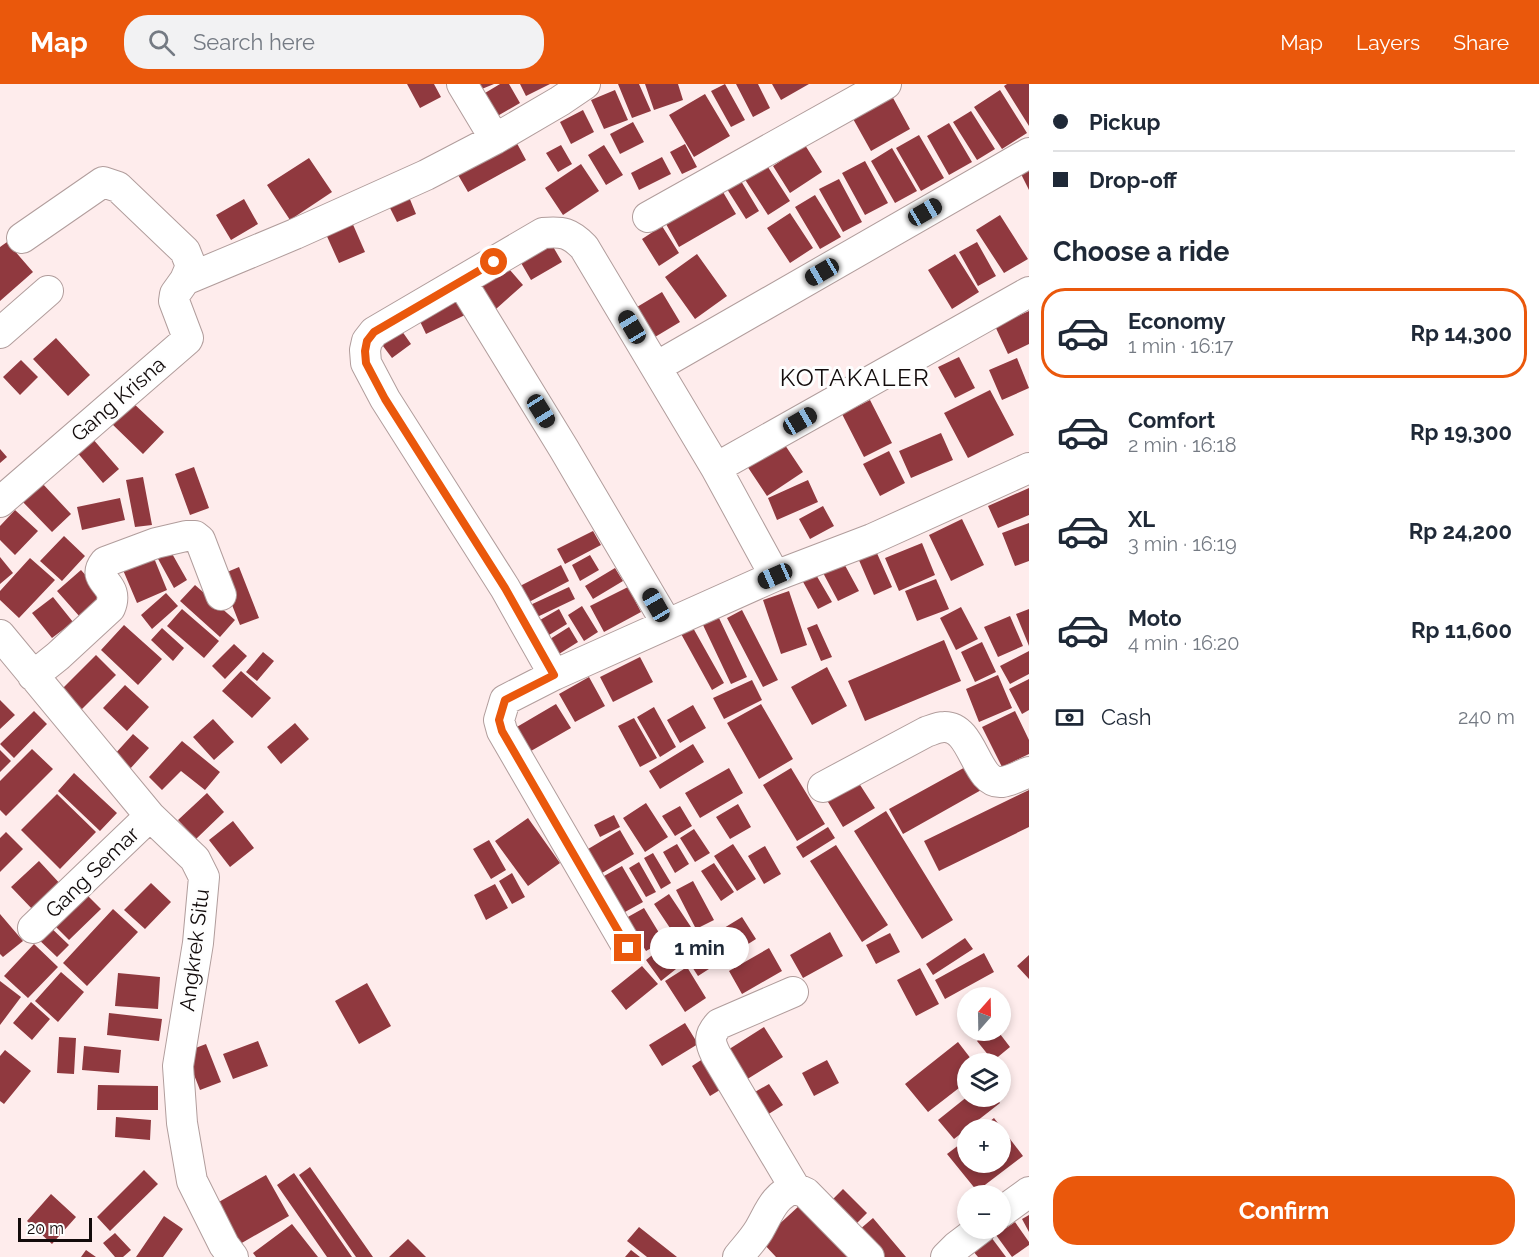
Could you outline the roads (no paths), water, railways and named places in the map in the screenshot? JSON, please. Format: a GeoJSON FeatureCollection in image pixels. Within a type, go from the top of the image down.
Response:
{"type":"FeatureCollection","features":[{"type":"Feature","properties":{"kind":"street"},"geometry":{"type":"LineString","coordinates":[[462,84],[495,139]]}},
{"type":"Feature","properties":{"kind":"street"},"geometry":{"type":"LineString","coordinates":[[185,280],[426,175],[495,139],[585,84]]}},
{"type":"Feature","properties":{"kind":"street"},"geometry":{"type":"LineString","coordinates":[[648,217],[886,84]]}},
{"type":"Feature","properties":{"kind":"street"},"geometry":{"type":"LineString","coordinates":[[656,367],[1029,153]]}},
{"type":"Feature","properties":{"kind":"street"},"geometry":{"type":"LineString","coordinates":[[22,238],[103,182],[118,187],[185,251],[190,266],[185,280]]}},
{"type":"Feature","properties":{"kind":"street"},"geometry":{"type":"LineString","coordinates":[[554,675],[505,588],[385,399],[366,363],[365,351],[367,341],[374,332],[543,233],[559,231],[571,236],[584,247],[716,468],[775,576]]}},
{"type":"Feature","properties":{"kind":"street","name":"Gang Krisna"},"geometry":{"type":"LineString","coordinates":[[0,502],[187,340],[174,301],[175,294],[185,280]]}},
{"type":"Feature","properties":{"kind":"street"},"geometry":{"type":"LineString","coordinates":[[461,281],[564,449],[667,624]]}},
{"type":"Feature","properties":{"kind":"street"},"geometry":{"type":"LineString","coordinates":[[0,333],[48,291]]}},
{"type":"Feature","properties":{"kind":"street"},"geometry":{"type":"LineString","coordinates":[[716,468],[1029,292]]}},
{"type":"Feature","properties":{"kind":"street"},"geometry":{"type":"LineString","coordinates":[[628,948],[502,731],[499,720],[505,700],[554,675],[775,576],[872,538],[1029,468]]}},
{"type":"Feature","properties":{"kind":"street"},"geometry":{"type":"LineString","coordinates":[[33,676],[110,608],[113,595],[100,573],[100,568],[105,562],[156,543],[195,536],[200,540],[221,595]]}},
{"type":"Feature","properties":{"kind":"street","name":"Angkrek Situ"},"geometry":{"type":"LineString","coordinates":[[0,635],[150,816],[195,859],[204,877],[198,943],[178,1066],[182,1123],[192,1181],[224,1245],[233,1257]]}},
{"type":"Feature","properties":{"kind":"street"},"geometry":{"type":"LineString","coordinates":[[823,787],[926,732],[943,726],[957,731],[971,748],[987,778],[1003,782],[1029,772]]}},
{"type":"Feature","properties":{"kind":"street","name":"Gang Semar"},"geometry":{"type":"LineString","coordinates":[[33,928],[150,816]]}},
{"type":"Feature","properties":{"kind":"street"},"geometry":{"type":"LineString","coordinates":[[793,992],[719,1024],[710,1038],[711,1046],[795,1188],[806,1193],[869,1257]]}},
{"type":"Feature","properties":{"kind":"street"},"geometry":{"type":"LineString","coordinates":[[738,1257],[757,1232],[775,1202],[784,1192],[795,1188]]}},
{"type":"Feature","properties":{"kind":"street"},"geometry":{"type":"LineString","coordinates":[[1011,1206],[1029,1192]]}},
{"type":"Feature","properties":{"kind":"street"},"geometry":{"type":"LineString","coordinates":[[946,1257],[967,1239]]}},
{"type":"Feature","properties":{"kind":"district","name":"KOTAKALER"},"geometry":{"type":"Point","coordinates":[855,377]}}]}
